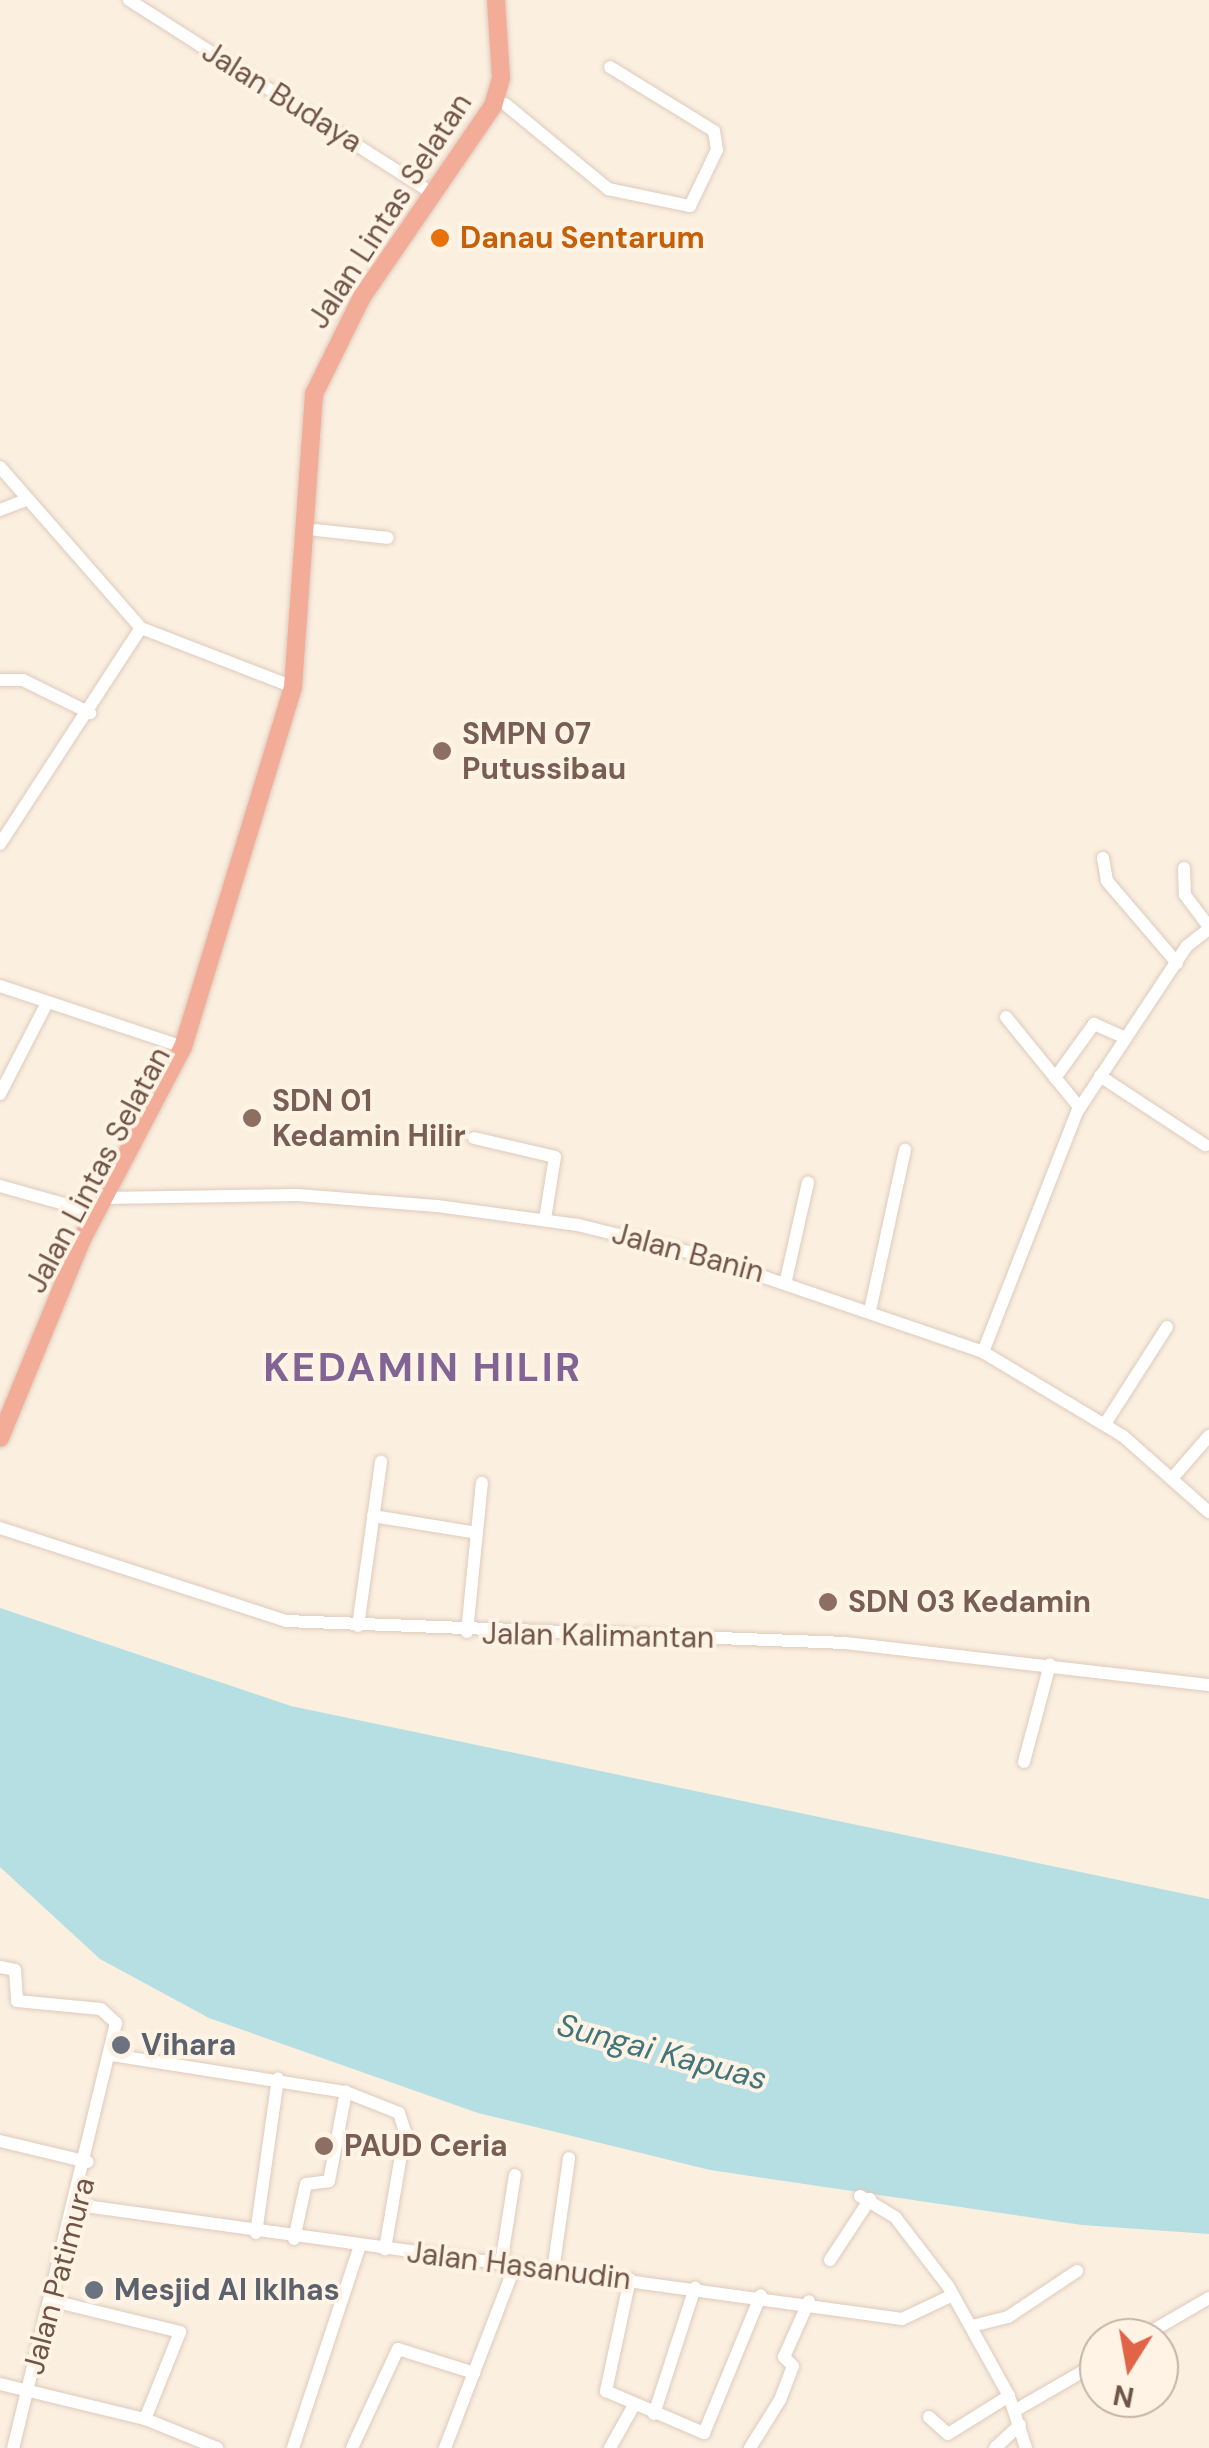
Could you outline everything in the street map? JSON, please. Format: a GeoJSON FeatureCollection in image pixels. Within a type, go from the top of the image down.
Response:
{"type":"FeatureCollection","features":[{"type":"Feature","properties":{"kind":"highway","name":"Jalan Lintas Selatan"},"geometry":{"type":"LineString","coordinates":[[100,1212],[194,1048],[234,886],[300,697],[314,394],[342,330],[498,92],[496,0]]}},
{"type":"Feature","properties":{"kind":"highway","name":"Jalan Lintas Selatan"},"geometry":{"type":"LineString","coordinates":[[0,1438],[50,1316],[183,1047],[293,687],[316,530],[330,379],[505,104],[508,0]]}},
{"type":"Feature","properties":{"kind":"street","name":"Jalan Budaya"},"geometry":{"type":"LineString","coordinates":[[129,0],[434,194]]}},
{"type":"Feature","properties":{"kind":"street"},"geometry":{"type":"LineString","coordinates":[[505,104],[608,189],[690,206],[717,150],[714,131],[610,67]]}},
{"type":"Feature","properties":{"kind":"street"},"geometry":{"type":"LineString","coordinates":[[0,467],[24,500],[141,628],[293,687]]}},
{"type":"Feature","properties":{"kind":"street"},"geometry":{"type":"LineString","coordinates":[[0,510],[24,500]]}},
{"type":"Feature","properties":{"kind":"street"},"geometry":{"type":"LineString","coordinates":[[316,530],[388,538]]}},
{"type":"Feature","properties":{"kind":"street"},"geometry":{"type":"LineString","coordinates":[[0,844],[90,713],[141,628]]}},
{"type":"Feature","properties":{"kind":"street"},"geometry":{"type":"LineString","coordinates":[[0,680],[23,680],[90,713]]}},
{"type":"Feature","properties":{"kind":"street"},"geometry":{"type":"LineString","coordinates":[[1103,858],[1107,882],[1177,962]]}},
{"type":"Feature","properties":{"kind":"street"},"geometry":{"type":"LineString","coordinates":[[983,1352],[1080,1108],[1177,962],[1209,928],[1184,896],[1184,868]]}},
{"type":"Feature","properties":{"kind":"street"},"geometry":{"type":"LineString","coordinates":[[0,986],[183,1047]]}},
{"type":"Feature","properties":{"kind":"street"},"geometry":{"type":"LineString","coordinates":[[0,1094],[47,1003]]}},
{"type":"Feature","properties":{"kind":"street"},"geometry":{"type":"LineString","coordinates":[[1006,1017],[1080,1108]]}},
{"type":"Feature","properties":{"kind":"street"},"geometry":{"type":"LineString","coordinates":[[1055,1078],[1094,1024],[1125,1038]]}},
{"type":"Feature","properties":{"kind":"street"},"geometry":{"type":"LineString","coordinates":[[1100,1076],[1205,1145]]}},
{"type":"Feature","properties":{"kind":"street"},"geometry":{"type":"LineString","coordinates":[[474,1138],[554,1158],[545,1219]]}},
{"type":"Feature","properties":{"kind":"street"},"geometry":{"type":"LineString","coordinates":[[871,1306],[905,1150]]}},
{"type":"Feature","properties":{"kind":"street"},"geometry":{"type":"LineString","coordinates":[[786,1280],[808,1182]]}},
{"type":"Feature","properties":{"kind":"street","name":"Jalan Banin"},"geometry":{"type":"LineString","coordinates":[[0,1186],[100,1212],[298,1195],[545,1219],[786,1280],[871,1306],[983,1352],[1104,1424],[1176,1476],[1209,1512]]}},
{"type":"Feature","properties":{"kind":"street"},"geometry":{"type":"LineString","coordinates":[[1104,1424],[1167,1327]]}},
{"type":"Feature","properties":{"kind":"street"},"geometry":{"type":"LineString","coordinates":[[1176,1476],[1209,1436]]}},
{"type":"Feature","properties":{"kind":"street"},"geometry":{"type":"LineString","coordinates":[[358,1626],[381,1462]]}},
{"type":"Feature","properties":{"kind":"street"},"geometry":{"type":"LineString","coordinates":[[467,1632],[482,1483]]}},
{"type":"Feature","properties":{"kind":"street"},"geometry":{"type":"LineString","coordinates":[[373,1516],[477,1533]]}},
{"type":"Feature","properties":{"kind":"street","name":"Jalan Kalimantan"},"geometry":{"type":"LineString","coordinates":[[0,1528],[251,1616],[467,1632],[845,1643],[1209,1685]]}},
{"type":"Feature","properties":{"kind":"street"},"geometry":{"type":"LineString","coordinates":[[1024,1762],[1050,1664]]}},
{"type":"Feature","properties":{"kind":"street"},"geometry":{"type":"LineString","coordinates":[[0,1967],[14,1970],[16,2001],[111,2011],[112,2055],[278,2079],[384,2103],[405,2124],[385,2249]]}},
{"type":"Feature","properties":{"kind":"street","name":"Jalan Patimura"},"geometry":{"type":"LineString","coordinates":[[13,2448],[78,2205],[112,2055]]}},
{"type":"Feature","properties":{"kind":"street"},"geometry":{"type":"LineString","coordinates":[[256,2233],[278,2079]]}},
{"type":"Feature","properties":{"kind":"street"},"geometry":{"type":"LineString","coordinates":[[294,2239],[306,2184],[329,2181],[346,2092]]}},
{"type":"Feature","properties":{"kind":"street"},"geometry":{"type":"LineString","coordinates":[[0,2141],[88,2162]]}},
{"type":"Feature","properties":{"kind":"street"},"geometry":{"type":"LineString","coordinates":[[553,2271],[569,2158]]}},
{"type":"Feature","properties":{"kind":"street"},"geometry":{"type":"LineString","coordinates":[[445,2448],[474,2373],[508,2265],[516,2175]]}},
{"type":"Feature","properties":{"kind":"street"},"geometry":{"type":"LineString","coordinates":[[830,2260],[865,2198],[919,2243],[954,2295],[1010,2396],[1026,2448]]}},
{"type":"Feature","properties":{"kind":"street","name":"Jalan Hasanudin"},"geometry":{"type":"LineString","coordinates":[[78,2205],[294,2239],[809,2301],[902,2319],[954,2295]]}},
{"type":"Feature","properties":{"kind":"street"},"geometry":{"type":"LineString","coordinates":[[292,2448],[360,2246]]}},
{"type":"Feature","properties":{"kind":"street"},"geometry":{"type":"LineString","coordinates":[[972,2326],[1022,2310],[1076,2271]]}},
{"type":"Feature","properties":{"kind":"street"},"geometry":{"type":"LineString","coordinates":[[630,2279],[606,2391],[704,2432],[762,2295]]}},
{"type":"Feature","properties":{"kind":"street"},"geometry":{"type":"LineString","coordinates":[[654,2414],[695,2288]]}},
{"type":"Feature","properties":{"kind":"street"},"geometry":{"type":"LineString","coordinates":[[1174,2318],[1209,2298]]}},
{"type":"Feature","properties":{"kind":"street"},"geometry":{"type":"LineString","coordinates":[[750,2448],[780,2400],[793,2366],[784,2357],[809,2301]]}},
{"type":"Feature","properties":{"kind":"street"},"geometry":{"type":"LineString","coordinates":[[53,2302],[180,2332],[145,2419]]}},
{"type":"Feature","properties":{"kind":"street"},"geometry":{"type":"LineString","coordinates":[[352,2448],[398,2350],[474,2373]]}},
{"type":"Feature","properties":{"kind":"street"},"geometry":{"type":"LineString","coordinates":[[1016,2410],[1079,2374]]}},
{"type":"Feature","properties":{"kind":"street"},"geometry":{"type":"LineString","coordinates":[[0,2384],[30,2388],[145,2419],[217,2448]]}},
{"type":"Feature","properties":{"kind":"street"},"geometry":{"type":"LineString","coordinates":[[928,2416],[948,2434],[1010,2396]]}},
{"type":"Feature","properties":{"kind":"street"},"geometry":{"type":"LineString","coordinates":[[610,2448],[634,2405]]}},
{"type":"Feature","properties":{"kind":"street"},"geometry":{"type":"LineString","coordinates":[[995,2448],[1020,2424]]}},
{"type":"Feature","properties":{"kind":"water","name":"Sungai Kapuas"},"geometry":{"type":"Polygon","coordinates":[[[0,1608],[291,1706],[1209,1899],[1209,2234],[1082,2225],[710,2170],[478,2113],[209,2018],[100,1959],[0,1867],[0,1608]]]}},
{"type":"Feature","properties":{"kind":"place","name":"Danau Sentarum"},"geometry":{"type":"Point","coordinates":[440,238]}},
{"type":"Feature","properties":{"kind":"place","name":"SMPN 07 Putussibau"},"geometry":{"type":"Point","coordinates":[442,751]}},
{"type":"Feature","properties":{"kind":"place","name":"SDN 01 Kedamin Hilir"},"geometry":{"type":"Point","coordinates":[252,1118]}},
{"type":"Feature","properties":{"kind":"place","name":"SDN 03 Kedamin"},"geometry":{"type":"Point","coordinates":[828,1602]}},
{"type":"Feature","properties":{"kind":"place","name":"Vihara"},"geometry":{"type":"Point","coordinates":[121,2045]}},
{"type":"Feature","properties":{"kind":"place","name":"PAUD Ceria"},"geometry":{"type":"Point","coordinates":[324,2146]}},
{"type":"Feature","properties":{"kind":"place","name":"Mesjid Al Iklhas"},"geometry":{"type":"Point","coordinates":[94,2290]}},
{"type":"Feature","properties":{"kind":"district","name":"KEDAMIN HILIR"},"geometry":{"type":"Point","coordinates":[423,1367]}}]}
